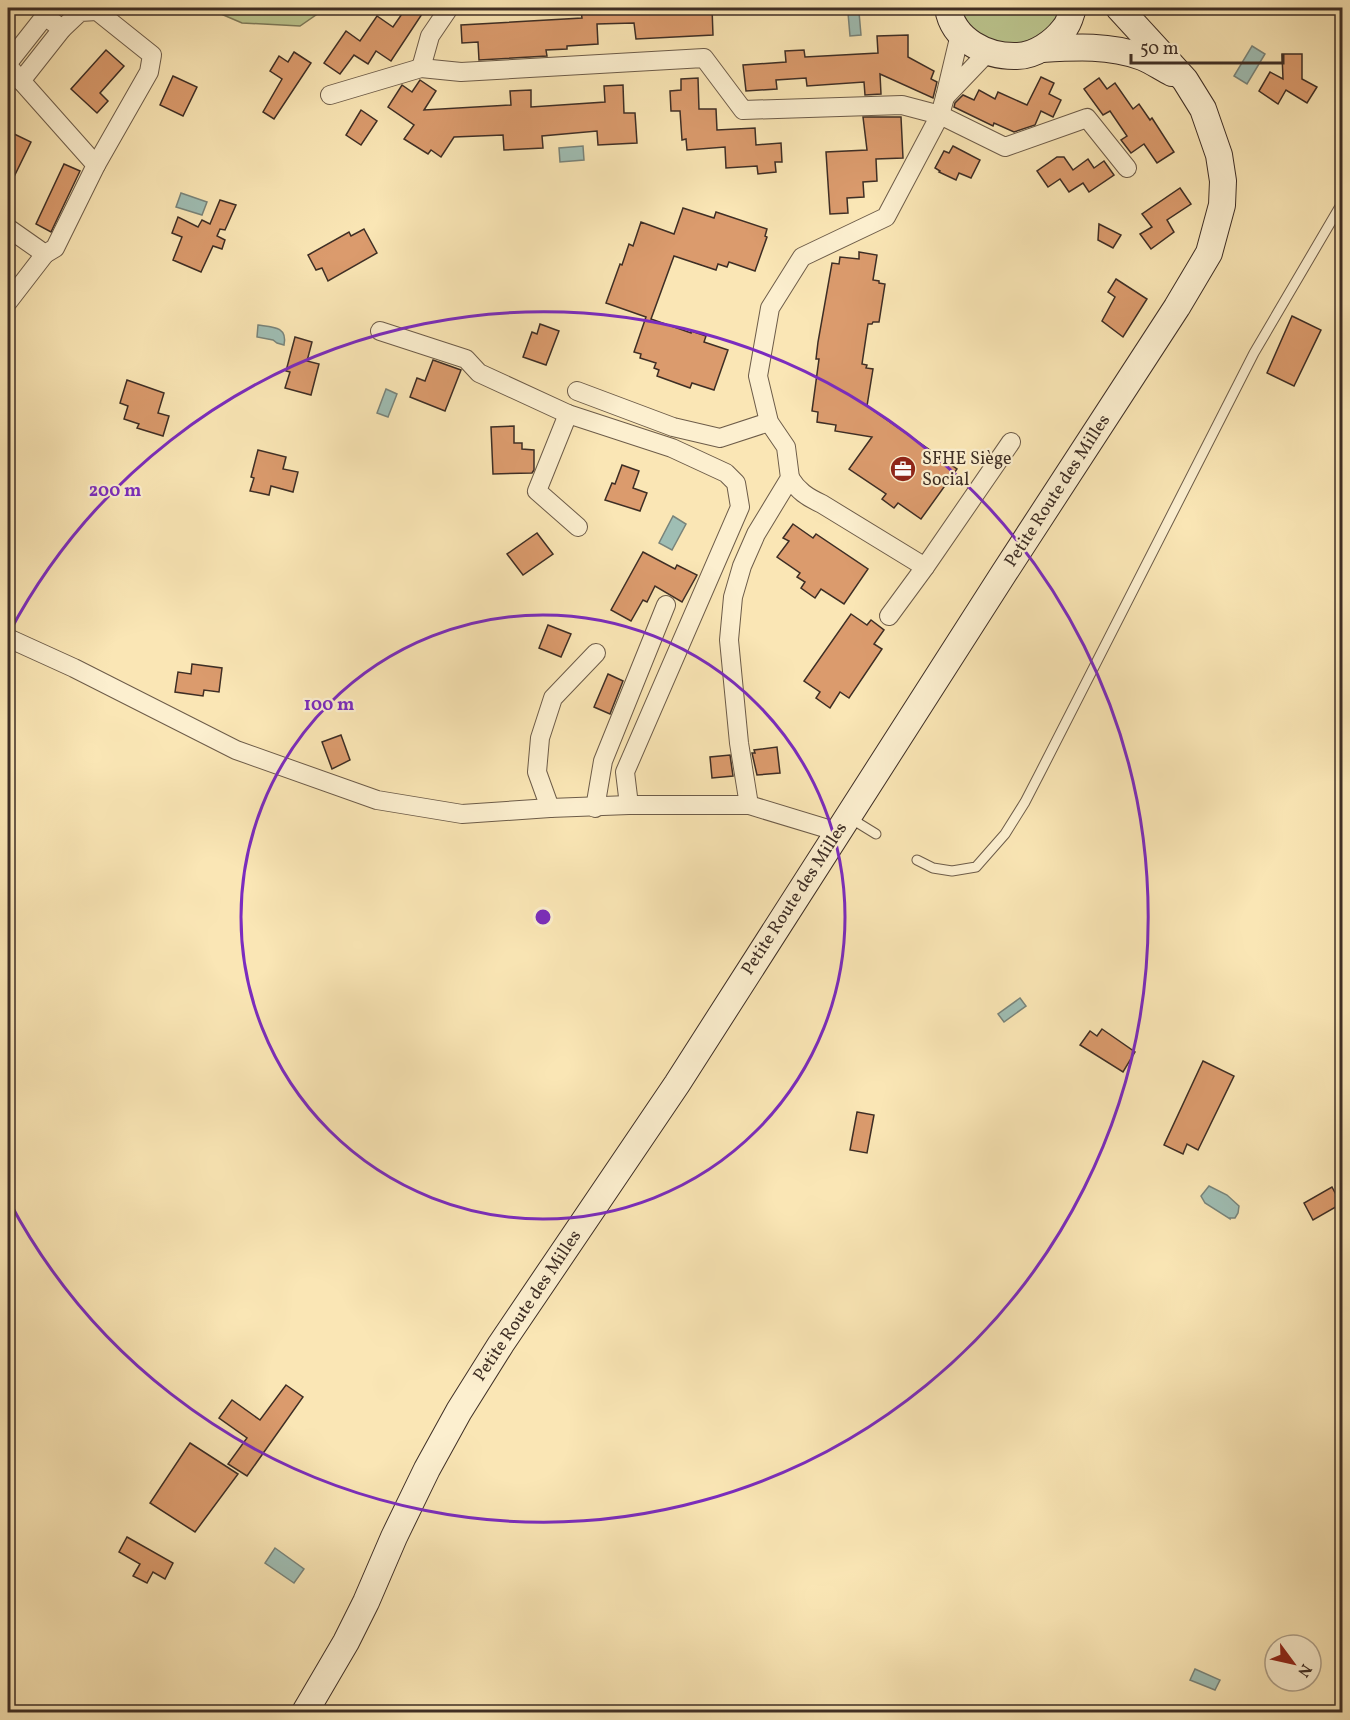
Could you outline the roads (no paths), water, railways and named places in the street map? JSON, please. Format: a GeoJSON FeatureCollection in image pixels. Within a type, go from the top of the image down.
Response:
{"type":"FeatureCollection","features":[{"type":"Feature","properties":{"kind":"main road"},"geometry":{"type":"LineString","coordinates":[[1042,49],[1066,28],[1073,8]]}},
{"type":"Feature","properties":{"kind":"main road","name":"Petite Route des Milles"},"geometry":{"type":"LineString","coordinates":[[305,1713],[346,1642],[427,1469],[459,1411],[501,1344],[677,1084],[1178,307],[1209,253],[1222,205],[1223,181],[1219,155],[1203,109],[1185,80],[1119,8]]}},
{"type":"Feature","properties":{"kind":"main road"},"geometry":{"type":"LineString","coordinates":[[949,16],[968,41],[988,52],[1019,56],[1042,49],[1081,47],[1110,49],[1142,57],[1185,80]]}},
{"type":"Feature","properties":{"kind":"street"},"geometry":{"type":"LineString","coordinates":[[421,68],[430,36],[449,8]]}},
{"type":"Feature","properties":{"kind":"street"},"geometry":{"type":"LineString","coordinates":[[8,303],[45,254],[55,248],[96,165],[149,72],[152,55],[97,11],[80,12],[62,29],[21,81]]}},
{"type":"Feature","properties":{"kind":"street"},"geometry":{"type":"LineString","coordinates":[[62,29],[45,16],[8,64],[96,165]]}},
{"type":"Feature","properties":{"kind":"street"},"geometry":{"type":"LineString","coordinates":[[925,567],[807,497],[796,488],[790,478],[786,447],[769,422],[758,376],[770,308],[802,257],[886,217],[940,115],[945,97],[949,16]]}},
{"type":"Feature","properties":{"kind":"street"},"geometry":{"type":"LineString","coordinates":[[945,97],[988,52]]}},
{"type":"Feature","properties":{"kind":"street"},"geometry":{"type":"LineString","coordinates":[[330,95],[421,68],[461,72],[704,58],[743,110],[902,105],[940,115],[1005,147],[1087,118],[1127,168]]}},
{"type":"Feature","properties":{"kind":"street"},"geometry":{"type":"LineString","coordinates":[[8,228],[45,254]]}},
{"type":"Feature","properties":{"kind":"street"},"geometry":{"type":"LineString","coordinates":[[380,331],[466,359],[479,373],[568,414],[672,448],[726,473],[736,483],[740,507],[625,772],[629,805]]}},
{"type":"Feature","properties":{"kind":"street"},"geometry":{"type":"LineString","coordinates":[[577,391],[673,427],[720,438],[769,422]]}},
{"type":"Feature","properties":{"kind":"street"},"geometry":{"type":"LineString","coordinates":[[568,414],[537,491],[578,527]]}},
{"type":"Feature","properties":{"kind":"street"},"geometry":{"type":"LineString","coordinates":[[889,616],[1011,442]]}},
{"type":"Feature","properties":{"kind":"street"},"geometry":{"type":"LineString","coordinates":[[749,805],[739,743],[729,640],[733,597],[742,566],[756,534],[790,478]]}},
{"type":"Feature","properties":{"kind":"street"},"geometry":{"type":"LineString","coordinates":[[595,808],[603,761],[666,605]]}},
{"type":"Feature","properties":{"kind":"street"},"geometry":{"type":"LineString","coordinates":[[8,638],[74,668],[236,750],[376,800],[462,814],[629,805],[749,805],[843,825]]}},
{"type":"Feature","properties":{"kind":"street"},"geometry":{"type":"LineString","coordinates":[[550,808],[537,772],[540,738],[553,698],[597,653]]}},
{"type":"Feature","properties":{"kind":"lane"},"geometry":{"type":"LineString","coordinates":[[916,860],[933,868],[952,871],[976,867],[1005,834],[1025,802],[1254,353],[1342,203]]}},
{"type":"Feature","properties":{"kind":"lane"},"geometry":{"type":"LineString","coordinates":[[843,825],[876,834]]}},
{"type":"Feature","properties":{"kind":"water"},"geometry":{"type":"Polygon","coordinates":[[[859,12],[861,35],[850,36],[848,13],[859,12]]]}},
{"type":"Feature","properties":{"kind":"water"},"geometry":{"type":"Polygon","coordinates":[[[1252,46],[1265,54],[1247,84],[1234,76],[1252,46]]]}},
{"type":"Feature","properties":{"kind":"water"},"geometry":{"type":"Polygon","coordinates":[[[583,146],[584,160],[560,162],[559,148],[583,146]]]}},
{"type":"Feature","properties":{"kind":"water"},"geometry":{"type":"Polygon","coordinates":[[[181,193],[207,202],[202,215],[176,207],[181,193]]]}},
{"type":"Feature","properties":{"kind":"water"},"geometry":{"type":"Polygon","coordinates":[[[258,325],[273,327],[281,331],[284,334],[284,345],[257,337],[258,325]]]}},
{"type":"Feature","properties":{"kind":"water"},"geometry":{"type":"Polygon","coordinates":[[[386,389],[397,394],[388,417],[377,413],[386,389]]]}},
{"type":"Feature","properties":{"kind":"water"},"geometry":{"type":"Polygon","coordinates":[[[673,516],[686,524],[672,550],[659,543],[673,516]]]}},
{"type":"Feature","properties":{"kind":"water"},"geometry":{"type":"Polygon","coordinates":[[[1020,998],[1026,1006],[1004,1022],[998,1014],[1020,998]]]}},
{"type":"Feature","properties":{"kind":"water"},"geometry":{"type":"Polygon","coordinates":[[[1209,1186],[1227,1195],[1239,1206],[1235,1218],[1230,1219],[1205,1203],[1201,1196],[1209,1186]]]}},
{"type":"Feature","properties":{"kind":"water"},"geometry":{"type":"Polygon","coordinates":[[[275,1548],[304,1569],[294,1583],[265,1563],[275,1548]]]}},
{"type":"Feature","properties":{"kind":"water"},"geometry":{"type":"Polygon","coordinates":[[[1195,1669],[1220,1680],[1215,1690],[1190,1680],[1195,1669]]]}},
{"type":"Feature","properties":{"kind":"place","name":"SFHE Siège Social"},"geometry":{"type":"Point","coordinates":[903,469]}}]}
